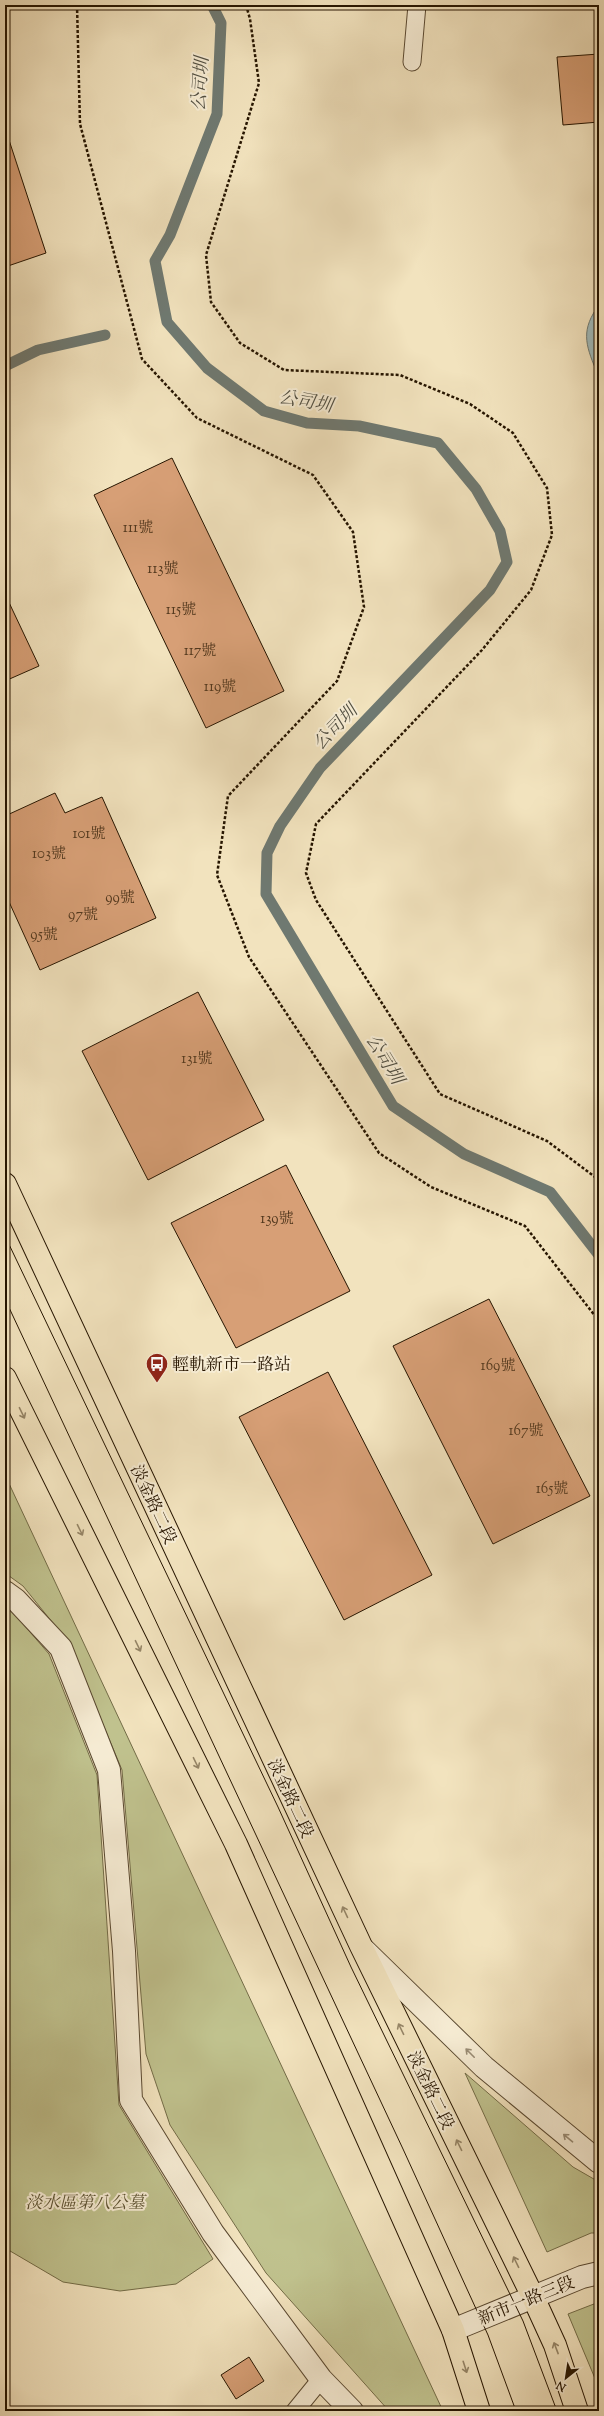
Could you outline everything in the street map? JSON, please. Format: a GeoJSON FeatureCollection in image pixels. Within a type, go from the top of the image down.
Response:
{"type":"FeatureCollection","features":[{"type":"Feature","properties":{"kind":"main road","name":"淡金路二段"},"geometry":{"type":"LineString","coordinates":[[5,1184],[361,1946],[533,2297],[555,2345],[577,2411]]}},
{"type":"Feature","properties":{"kind":"main road"},"geometry":{"type":"LineString","coordinates":[[5,1378],[236,1844],[453,2330],[479,2411]]}},
{"type":"Feature","properties":{"kind":"street"},"geometry":{"type":"LineString","coordinates":[[5,1592],[16,1600],[61,1648],[109,1770],[124,1951],[131,2100],[213,2233],[321,2380],[348,2410]]}},
{"type":"Feature","properties":{"kind":"street"},"geometry":{"type":"LineString","coordinates":[[361,1946],[484,2067],[599,2162]]}},
{"type":"Feature","properties":{"kind":"street","name":"新市一路三段"},"geometry":{"type":"LineString","coordinates":[[453,2330],[533,2297],[599,2273]]}},
{"type":"Feature","properties":{"kind":"lane"},"geometry":{"type":"LineString","coordinates":[[412,62],[417,5]]}},
{"type":"Feature","properties":{"kind":"lane"},"geometry":{"type":"LineString","coordinates":[[295,2411],[321,2380]]}},
{"type":"Feature","properties":{"kind":"path"},"geometry":{"type":"LineString","coordinates":[[77,5],[80,124],[142,359],[197,418],[313,475],[353,532],[364,608],[337,681],[228,796],[217,875],[249,957],[379,1153],[431,1187],[525,1226],[599,1321]]}},
{"type":"Feature","properties":{"kind":"path"},"geometry":{"type":"LineString","coordinates":[[246,5],[250,19],[259,82],[206,254],[211,302],[240,343],[284,370],[400,375],[470,404],[513,433],[547,488],[552,535],[531,590],[482,650],[316,824],[306,873],[316,900],[440,1094],[547,1141],[599,1180]]}},
{"type":"Feature","properties":{"kind":"green space"},"geometry":{"type":"Polygon","coordinates":[[[5,1475],[443,2411],[389,2411],[266,2273],[170,2125],[146,2054],[122,1770],[69,1643],[23,1586],[5,1573],[5,1475]]]}},
{"type":"Feature","properties":{"kind":"green space","name":"淡水區第八公墓"},"geometry":{"type":"Polygon","coordinates":[[[5,1603],[49,1654],[97,1775],[119,2105],[213,2259],[176,2284],[120,2291],[63,2282],[5,2248],[5,1603]]]}},
{"type":"Feature","properties":{"kind":"green space"},"geometry":{"type":"Polygon","coordinates":[[[465,2073],[573,2167],[599,2182],[599,2233],[591,2233],[547,2252],[465,2073]]]}},
{"type":"Feature","properties":{"kind":"green space"},"geometry":{"type":"Polygon","coordinates":[[[599,2302],[599,2388],[568,2314],[599,2302]]]}},
{"type":"Feature","properties":{"kind":"water"},"geometry":{"type":"Polygon","coordinates":[[[599,305],[599,371],[596,370],[589,352],[587,344],[587,329],[593,314],[599,305]]]}},
{"type":"Feature","properties":{"kind":"building"},"geometry":{"type":"Polygon","coordinates":[[[599,54],[599,122],[563,125],[557,57],[599,54]]]}},
{"type":"Feature","properties":{"kind":"building"},"geometry":{"type":"Polygon","coordinates":[[[9,140],[46,253],[5,267],[5,141],[9,140]]]}},
{"type":"Feature","properties":{"kind":"building"},"geometry":{"type":"Polygon","coordinates":[[[172,458],[284,691],[206,728],[94,495],[172,458]]]}},
{"type":"Feature","properties":{"kind":"building"},"geometry":{"type":"Polygon","coordinates":[[[5,594],[39,666],[5,681],[5,594]]]}},
{"type":"Feature","properties":{"kind":"building"},"geometry":{"type":"Polygon","coordinates":[[[55,793],[65,813],[102,797],[156,918],[40,970],[5,893],[5,841],[9,839],[5,830],[5,816],[55,793]]]}},
{"type":"Feature","properties":{"kind":"building"},"geometry":{"type":"Polygon","coordinates":[[[198,992],[264,1120],[148,1180],[82,1051],[198,992]]]}},
{"type":"Feature","properties":{"kind":"building"},"geometry":{"type":"Polygon","coordinates":[[[286,1165],[350,1291],[236,1348],[171,1223],[286,1165]]]}},
{"type":"Feature","properties":{"kind":"building"},"geometry":{"type":"Polygon","coordinates":[[[489,1299],[590,1496],[493,1544],[393,1346],[489,1299]]]}},
{"type":"Feature","properties":{"kind":"building"},"geometry":{"type":"Polygon","coordinates":[[[328,1372],[432,1575],[344,1620],[239,1417],[328,1372]]]}},
{"type":"Feature","properties":{"kind":"building"},"geometry":{"type":"Polygon","coordinates":[[[249,2357],[264,2381],[236,2399],[221,2375],[249,2357]]]}},
{"type":"Feature","properties":{"kind":"waterway","name":"公司圳"},"geometry":{"type":"LineString","coordinates":[[212,5],[221,23],[217,114],[170,235],[155,261],[167,322],[207,368],[264,411],[307,423],[359,426],[438,443],[476,489],[500,531],[507,562],[490,590],[320,768],[280,826],[267,853],[266,894],[393,1106],[464,1154],[550,1192],[599,1255]]}},
{"type":"Feature","properties":{"kind":"waterway","name":"公司圳"},"geometry":{"type":"LineString","coordinates":[[5,366],[38,350],[105,335]]}},
{"type":"Feature","properties":{"kind":"tram line"},"geometry":{"type":"LineString","coordinates":[[5,1236],[278,1807],[351,1967],[523,2321],[557,2411]]}},
{"type":"Feature","properties":{"kind":"tram line"},"geometry":{"type":"LineString","coordinates":[[5,1299],[403,2149],[488,2335],[516,2411]]}},
{"type":"Feature","properties":{"kind":"place","name":"輕軌新市一路站"},"geometry":{"type":"Point","coordinates":[157,1384]}}]}
